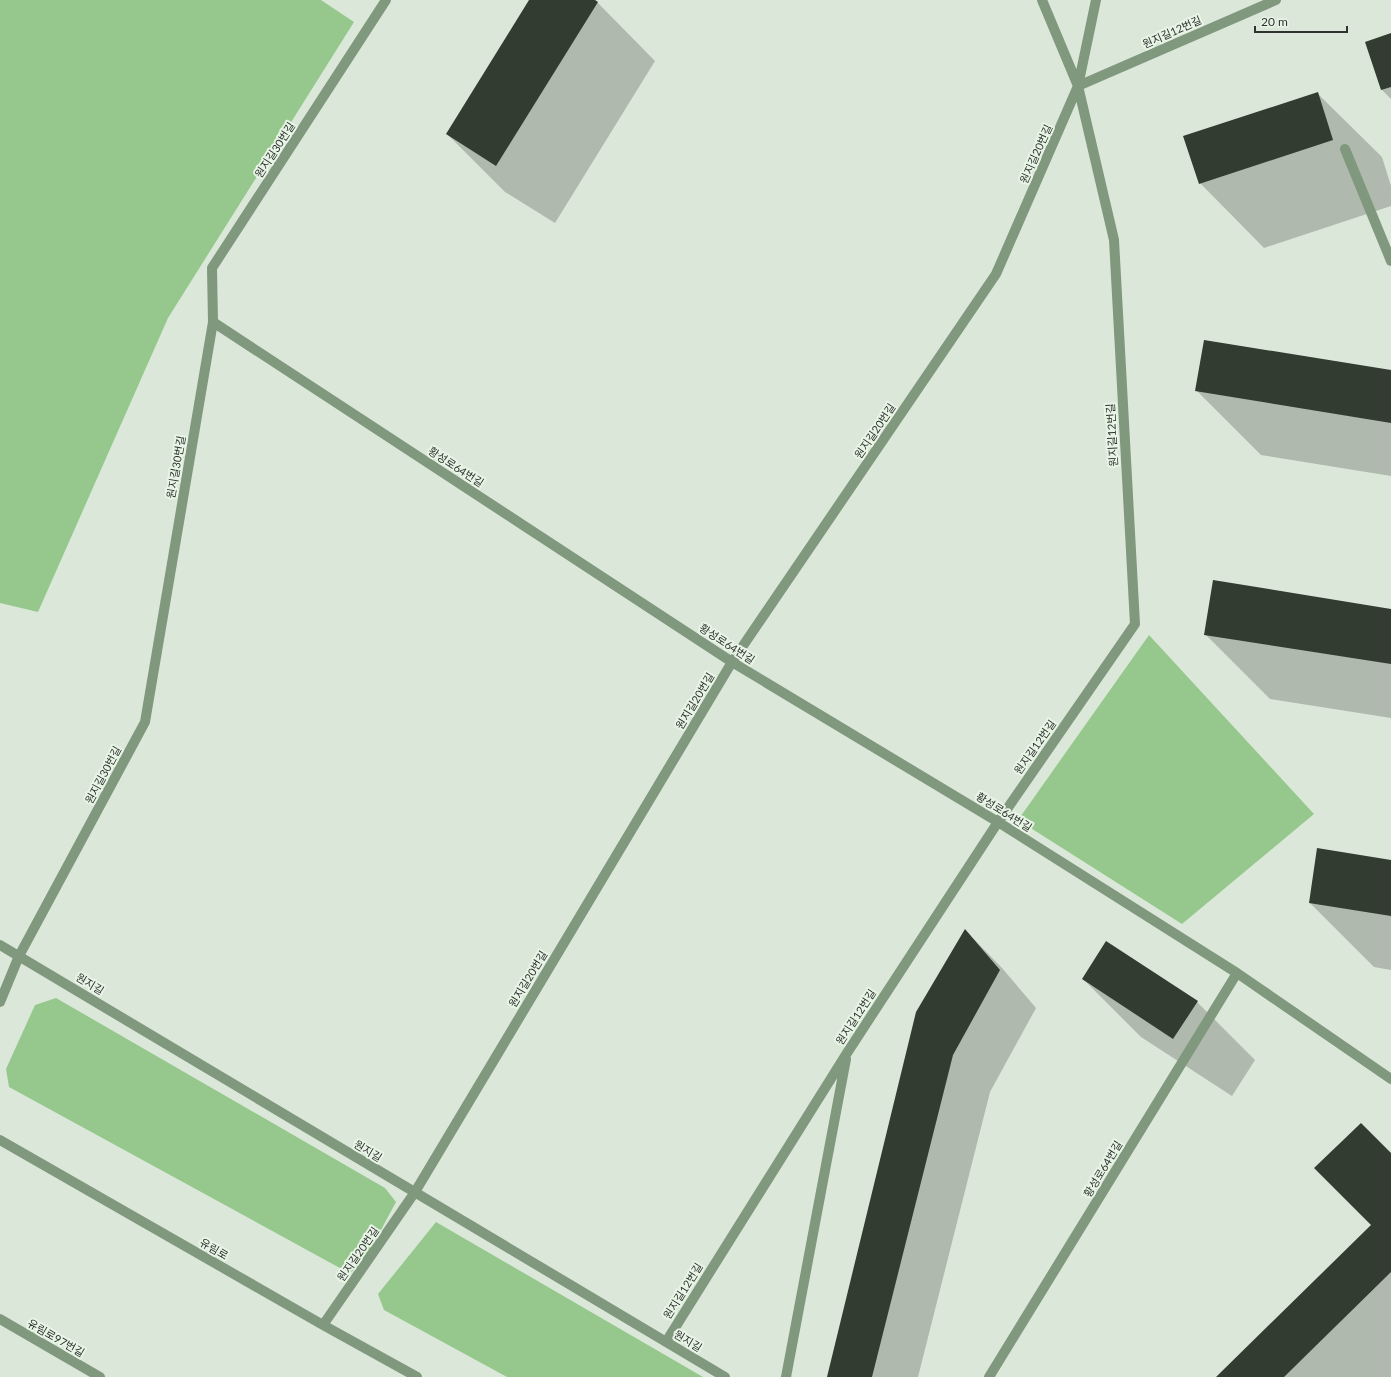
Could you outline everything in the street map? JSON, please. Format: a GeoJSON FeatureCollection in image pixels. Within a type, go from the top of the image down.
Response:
{"type":"FeatureCollection","features":[{"type":"Feature","properties":{"kind":"street","name":"원지길30번길"},"geometry":{"type":"LineString","coordinates":[[0,1002],[19,956],[145,722],[213,322],[212,268],[386,0]]}},
{"type":"Feature","properties":{"kind":"street","name":"원지길12번길"},"geometry":{"type":"LineString","coordinates":[[666,1342],[847,1053],[998,822],[1135,624],[1114,240],[1078,86],[1042,0]]}},
{"type":"Feature","properties":{"kind":"street","name":"원지길12번길"},"geometry":{"type":"LineString","coordinates":[[1078,86],[1096,0]]}},
{"type":"Feature","properties":{"kind":"street","name":"원지길12번길"},"geometry":{"type":"LineString","coordinates":[[1078,86],[1276,0]]}},
{"type":"Feature","properties":{"kind":"street","name":"원지길20번길"},"geometry":{"type":"LineString","coordinates":[[323,1325],[415,1192],[732,662],[996,274],[1078,86]]}},
{"type":"Feature","properties":{"kind":"street"},"geometry":{"type":"LineString","coordinates":[[1345,149],[1391,261]]}},
{"type":"Feature","properties":{"kind":"street","name":"황성로64번길"},"geometry":{"type":"LineString","coordinates":[[213,322],[732,662],[998,822],[1237,973],[1391,1080]]}},
{"type":"Feature","properties":{"kind":"street","name":"원지길"},"geometry":{"type":"LineString","coordinates":[[0,945],[725,1377]]}},
{"type":"Feature","properties":{"kind":"street","name":"황성로64번길"},"geometry":{"type":"LineString","coordinates":[[989,1377],[1237,973]]}},
{"type":"Feature","properties":{"kind":"street"},"geometry":{"type":"LineString","coordinates":[[786,1377],[847,1053]]}},
{"type":"Feature","properties":{"kind":"street","name":"유림로"},"geometry":{"type":"LineString","coordinates":[[0,1140],[323,1325],[417,1377]]}},
{"type":"Feature","properties":{"kind":"street","name":"유림로97번길"},"geometry":{"type":"LineString","coordinates":[[0,1319],[100,1377]]}},
{"type":"Feature","properties":{"kind":"green space"},"geometry":{"type":"Polygon","coordinates":[[[0,0],[321,0],[354,22],[168,318],[38,612],[0,603],[0,0]]]}},
{"type":"Feature","properties":{"kind":"green space"},"geometry":{"type":"Polygon","coordinates":[[[1149,635],[1314,814],[1182,924],[1018,820],[1149,635]]]}},
{"type":"Feature","properties":{"kind":"green space"},"geometry":{"type":"Polygon","coordinates":[[[56,998],[385,1188],[396,1202],[362,1265],[349,1273],[9,1087],[6,1069],[35,1005],[56,998]]]}},
{"type":"Feature","properties":{"kind":"green space"},"geometry":{"type":"Polygon","coordinates":[[[436,1222],[703,1377],[507,1377],[384,1310],[378,1294],[436,1222]]]}},
{"type":"Feature","properties":{"kind":"building"},"geometry":{"type":"Polygon","coordinates":[[[529,0],[595,0],[598,2],[496,166],[446,134],[529,0]]]}},
{"type":"Feature","properties":{"kind":"building"},"geometry":{"type":"Polygon","coordinates":[[[1391,33],[1391,87],[1381,90],[1365,42],[1391,33]]]}},
{"type":"Feature","properties":{"kind":"building"},"geometry":{"type":"Polygon","coordinates":[[[1318,92],[1333,140],[1199,184],[1183,136],[1318,92]]]}},
{"type":"Feature","properties":{"kind":"building"},"geometry":{"type":"Polygon","coordinates":[[[1204,340],[1391,370],[1391,423],[1195,391],[1204,340]]]}},
{"type":"Feature","properties":{"kind":"building"},"geometry":{"type":"Polygon","coordinates":[[[1213,580],[1391,609],[1391,664],[1204,635],[1213,580]]]}},
{"type":"Feature","properties":{"kind":"building"},"geometry":{"type":"Polygon","coordinates":[[[1317,848],[1391,860],[1391,916],[1309,903],[1317,848]]]}},
{"type":"Feature","properties":{"kind":"building"},"geometry":{"type":"Polygon","coordinates":[[[965,929],[1000,970],[953,1055],[872,1377],[827,1377],[916,1012],[965,929]]]}},
{"type":"Feature","properties":{"kind":"building"},"geometry":{"type":"Polygon","coordinates":[[[1106,941],[1198,1001],[1173,1039],[1082,979],[1106,941]]]}},
{"type":"Feature","properties":{"kind":"building"},"geometry":{"type":"Polygon","coordinates":[[[1361,1123],[1391,1153],[1391,1272],[1284,1377],[1216,1377],[1371,1225],[1314,1168],[1361,1123]]]}}]}
